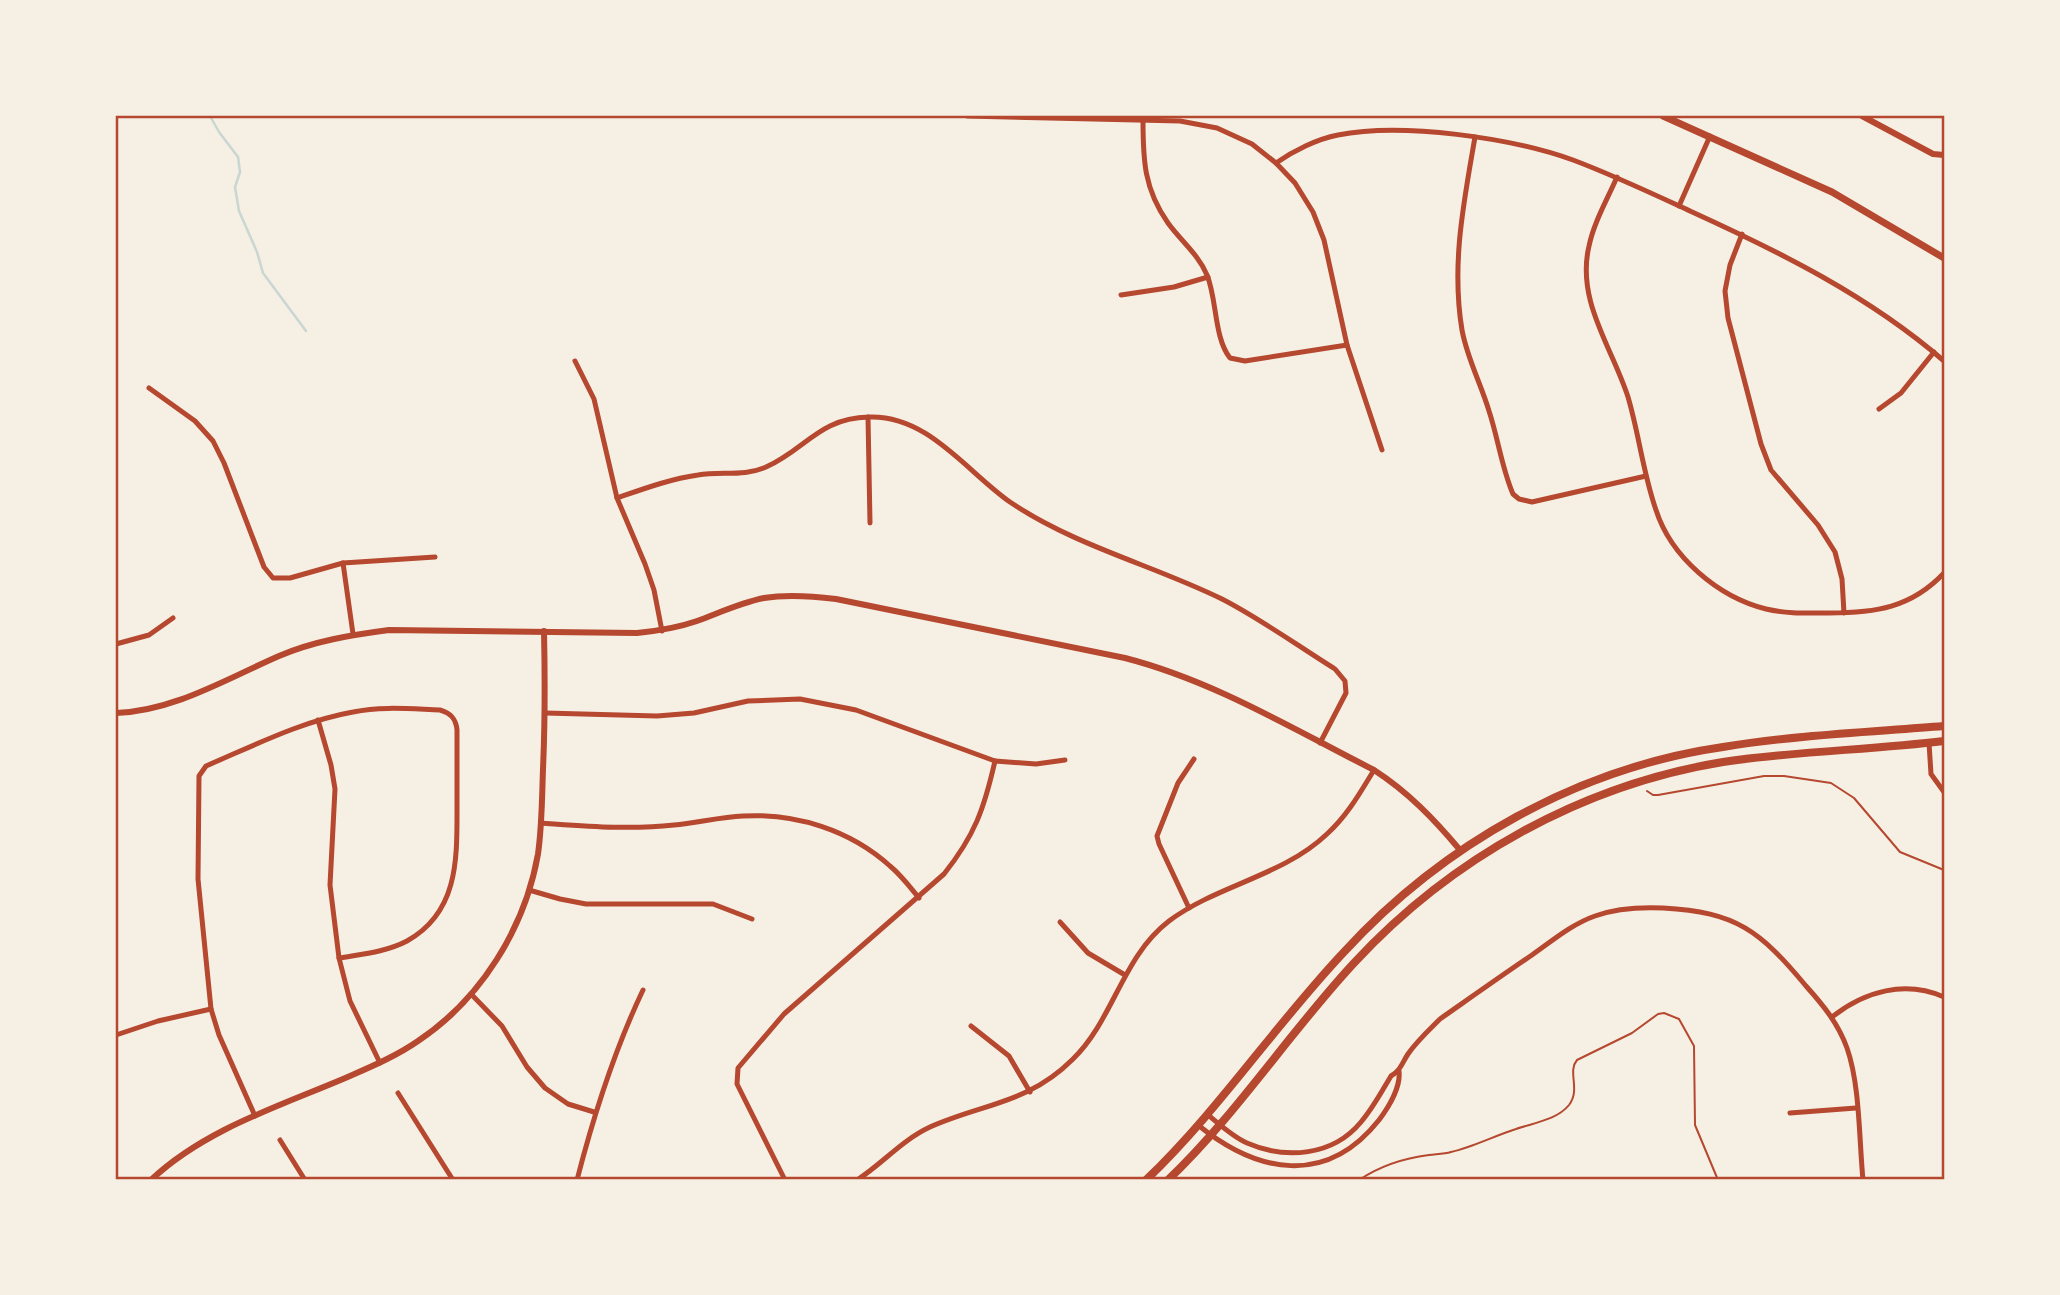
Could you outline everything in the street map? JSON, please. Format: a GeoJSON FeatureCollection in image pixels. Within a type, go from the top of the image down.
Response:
{"type":"FeatureCollection","features":[{"type":"Feature","properties":{"kind":"main road"},"geometry":{"type":"LineString","coordinates":[[1662,116],[1832,192],[1944,258]]}},
{"type":"Feature","properties":{"kind":"main road"},"geometry":{"type":"LineString","coordinates":[[1146,1180],[1198,1125],[1344,951],[1406,892],[1460,850],[1520,815],[1589,783],[1658,760],[1752,743],[1944,726]]}},
{"type":"Feature","properties":{"kind":"main road"},"geometry":{"type":"LineString","coordinates":[[1168,1180],[1211,1135],[1353,964],[1394,923],[1470,862],[1554,816],[1642,781],[1735,761],[1944,741]]}},
{"type":"Feature","properties":{"kind":"street"},"geometry":{"type":"LineString","coordinates":[[967,116],[1180,121],[1217,128],[1252,144],[1276,163],[1296,183],[1313,212],[1324,240],[1347,345],[1382,450]]}},
{"type":"Feature","properties":{"kind":"street"},"geometry":{"type":"LineString","coordinates":[[1862,116],[1933,154],[1944,155]]}},
{"type":"Feature","properties":{"kind":"street"},"geometry":{"type":"LineString","coordinates":[[1143,120],[1146,179],[1156,204],[1199,259],[1208,277],[1223,344],[1230,358],[1245,361],[1347,345]]}},
{"type":"Feature","properties":{"kind":"street"},"geometry":{"type":"LineString","coordinates":[[1276,163],[1335,135],[1366,131],[1475,137],[1571,159],[1794,259],[1842,287],[1944,361]]}},
{"type":"Feature","properties":{"kind":"street"},"geometry":{"type":"LineString","coordinates":[[1679,206],[1710,136]]}},
{"type":"Feature","properties":{"kind":"street"},"geometry":{"type":"LineString","coordinates":[[1475,137],[1458,235],[1459,303],[1463,332],[1488,407],[1510,487],[1518,499],[1532,502],[1646,475]]}},
{"type":"Feature","properties":{"kind":"street"},"geometry":{"type":"LineString","coordinates":[[1616,177],[1589,247],[1586,270],[1588,296],[1628,396],[1657,513],[1670,538],[1691,565],[1715,585],[1738,599],[1764,608],[1794,613],[1870,612],[1896,606],[1922,593],[1944,573]]}},
{"type":"Feature","properties":{"kind":"street"},"geometry":{"type":"LineString","coordinates":[[1742,234],[1730,265],[1725,290],[1728,318],[1761,444],[1771,470],[1818,525],[1835,552],[1842,579],[1844,613]]}},
{"type":"Feature","properties":{"kind":"street"},"geometry":{"type":"LineString","coordinates":[[1121,295],[1174,287],[1208,277]]}},
{"type":"Feature","properties":{"kind":"street"},"geometry":{"type":"LineString","coordinates":[[1879,409],[1900,393],[1934,352]]}},
{"type":"Feature","properties":{"kind":"street"},"geometry":{"type":"LineString","coordinates":[[575,361],[594,399],[617,498],[646,564],[662,631]]}},
{"type":"Feature","properties":{"kind":"street"},"geometry":{"type":"LineString","coordinates":[[149,388],[195,421],[213,441],[267,573],[273,578],[282,580],[343,563],[435,557]]}},
{"type":"Feature","properties":{"kind":"street"},"geometry":{"type":"LineString","coordinates":[[617,498],[678,478],[702,474],[738,474],[764,468],[838,421],[868,417],[890,418],[913,425],[934,438],[978,477],[1013,503],[1095,546],[1221,599],[1335,670],[1345,681],[1346,693],[1320,743]]}},
{"type":"Feature","properties":{"kind":"street"},"geometry":{"type":"LineString","coordinates":[[868,417],[870,523]]}},
{"type":"Feature","properties":{"kind":"street"},"geometry":{"type":"LineString","coordinates":[[343,563],[353,634]]}},
{"type":"Feature","properties":{"kind":"street"},"geometry":{"type":"LineString","coordinates":[[116,713],[161,706],[314,643],[353,634],[389,630],[662,631],[765,598],[802,595],[836,599],[1166,669],[1210,687],[1374,770],[1400,787],[1423,808],[1470,862]]}},
{"type":"Feature","properties":{"kind":"street"},"geometry":{"type":"LineString","coordinates":[[116,644],[149,635],[173,618]]}},
{"type":"Feature","properties":{"kind":"street"},"geometry":{"type":"LineString","coordinates":[[154,1178],[186,1152],[218,1133],[380,1063],[419,1041],[471,994],[507,943],[519,918],[538,854],[545,713],[544,631]]}},
{"type":"Feature","properties":{"kind":"street"},"geometry":{"type":"LineString","coordinates":[[545,713],[657,716],[694,713],[748,701],[800,699],[856,710],[995,761],[1036,764],[1065,760]]}},
{"type":"Feature","properties":{"kind":"street"},"geometry":{"type":"LineString","coordinates":[[255,1117],[219,1035],[211,1009],[198,879],[198,781],[201,771],[318,720],[354,711],[389,708],[440,710],[453,716],[457,730],[457,852],[455,875],[445,902],[429,923],[408,940],[381,951],[339,958]]}},
{"type":"Feature","properties":{"kind":"street"},"geometry":{"type":"LineString","coordinates":[[318,720],[335,789],[330,884],[339,958],[350,1001],[380,1063]]}},
{"type":"Feature","properties":{"kind":"street"},"geometry":{"type":"LineString","coordinates":[[1929,743],[1931,774],[1944,792]]}},
{"type":"Feature","properties":{"kind":"street"},"geometry":{"type":"LineString","coordinates":[[1189,908],[1157,836],[1178,783],[1194,759]]}},
{"type":"Feature","properties":{"kind":"street"},"geometry":{"type":"LineString","coordinates":[[785,1180],[737,1084],[738,1068],[784,1014],[944,874],[976,827],[986,801],[995,761]]}},
{"type":"Feature","properties":{"kind":"street"},"geometry":{"type":"LineString","coordinates":[[857,1180],[903,1143],[928,1128],[1030,1091],[1054,1077],[1093,1037],[1136,956],[1154,934],[1189,908],[1286,862],[1317,842],[1342,818],[1374,770]]}},
{"type":"Feature","properties":{"kind":"street"},"geometry":{"type":"LineString","coordinates":[[541,823],[619,828],[674,825],[742,816],[779,816],[816,824],[855,840],[891,866],[919,898]]}},
{"type":"Feature","properties":{"kind":"street"},"geometry":{"type":"LineString","coordinates":[[529,890],[586,905],[713,904],[752,919]]}},
{"type":"Feature","properties":{"kind":"street"},"geometry":{"type":"LineString","coordinates":[[1207,1114],[1244,1142],[1266,1150],[1286,1154],[1307,1153],[1336,1142],[1360,1124],[1391,1076],[1399,1071],[1416,1044],[1440,1019],[1570,928],[1595,916],[1623,909],[1685,909],[1711,913],[1735,921],[1758,934],[1779,952],[1832,1017],[1842,1034],[1853,1069],[1863,1180]]}},
{"type":"Feature","properties":{"kind":"street"},"geometry":{"type":"LineString","coordinates":[[1060,922],[1088,953],[1125,975]]}},
{"type":"Feature","properties":{"kind":"street"},"geometry":{"type":"LineString","coordinates":[[1832,1017],[1848,1005],[1879,991],[1920,989],[1944,997]]}},
{"type":"Feature","properties":{"kind":"street"},"geometry":{"type":"LineString","coordinates":[[577,1180],[594,1112],[643,990]]}},
{"type":"Feature","properties":{"kind":"street"},"geometry":{"type":"LineString","coordinates":[[471,994],[491,1012],[527,1067],[545,1088],[568,1104],[594,1112]]}},
{"type":"Feature","properties":{"kind":"street"},"geometry":{"type":"LineString","coordinates":[[116,1035],[158,1021],[211,1009]]}},
{"type":"Feature","properties":{"kind":"street"},"geometry":{"type":"LineString","coordinates":[[971,1026],[1009,1056],[1030,1091]]}},
{"type":"Feature","properties":{"kind":"street"},"geometry":{"type":"LineString","coordinates":[[1198,1125],[1239,1153],[1272,1164],[1313,1164],[1334,1157],[1368,1133],[1382,1116],[1400,1081],[1399,1071]]}},
{"type":"Feature","properties":{"kind":"street"},"geometry":{"type":"LineString","coordinates":[[398,1093],[453,1180]]}},
{"type":"Feature","properties":{"kind":"street"},"geometry":{"type":"LineString","coordinates":[[1790,1113],[1857,1108]]}},
{"type":"Feature","properties":{"kind":"street"},"geometry":{"type":"LineString","coordinates":[[280,1140],[304,1180]]}},
{"type":"Feature","properties":{"kind":"path"},"geometry":{"type":"LineString","coordinates":[[1642,781],[1648,793],[1658,795],[1775,775],[1831,783],[1854,798],[1900,852],[1944,870]]}},
{"type":"Feature","properties":{"kind":"path"},"geometry":{"type":"LineString","coordinates":[[1359,1180],[1399,1161],[1447,1154],[1551,1118],[1568,1105],[1574,1096],[1576,1088],[1572,1068],[1577,1060],[1632,1034],[1658,1014],[1664,1013],[1679,1019],[1694,1046],[1695,1125],[1718,1180]]}},
{"type":"Feature","properties":{"kind":"waterway"},"geometry":{"type":"LineString","coordinates":[[210,116],[238,157],[240,172],[235,187],[239,211],[263,273],[306,331]]}}]}
